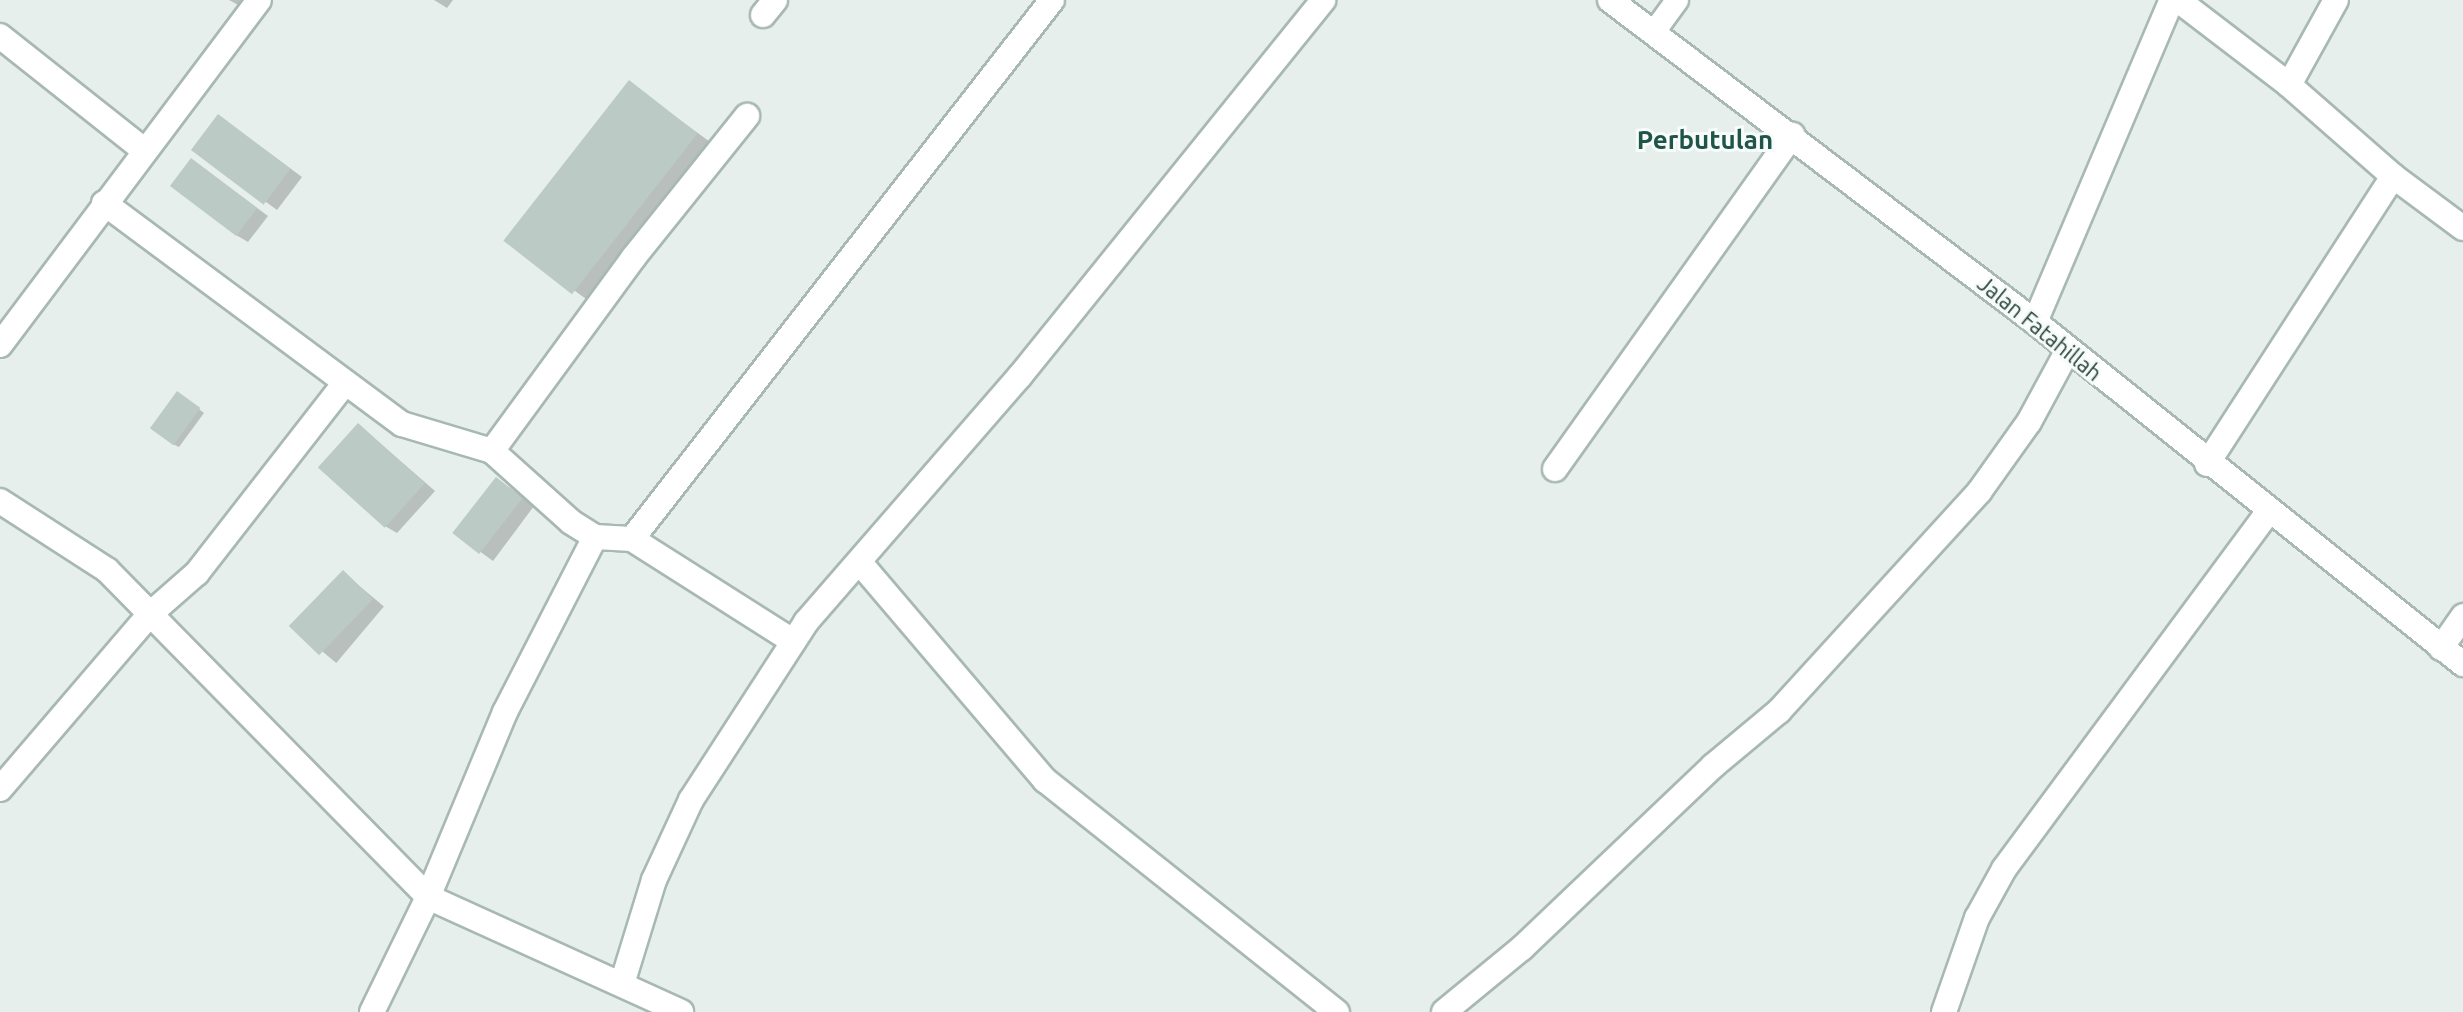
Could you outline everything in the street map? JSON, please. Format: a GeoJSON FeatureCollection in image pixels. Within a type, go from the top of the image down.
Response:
{"type":"FeatureCollection","features":[{"type":"Feature","properties":{"kind":"street"},"geometry":{"type":"LineString","coordinates":[[0,345],[259,0]]}},
{"type":"Feature","properties":{"kind":"street"},"geometry":{"type":"LineString","coordinates":[[632,539],[1052,0]]}},
{"type":"Feature","properties":{"kind":"street"},"geometry":{"type":"LineString","coordinates":[[622,984],[654,880],[691,800],[793,641],[861,564],[894,518],[1020,376],[1323,0]]}},
{"type":"Feature","properties":{"kind":"street","name":"Jalan Fatahillah"},"geometry":{"type":"LineString","coordinates":[[1610,0],[2035,322],[2207,464],[2463,664]]}},
{"type":"Feature","properties":{"kind":"street"},"geometry":{"type":"LineString","coordinates":[[2035,322],[2175,0],[2289,85],[2393,176],[2463,228]]}},
{"type":"Feature","properties":{"kind":"street"},"geometry":{"type":"LineString","coordinates":[[2289,85],[2336,0]]}},
{"type":"Feature","properties":{"kind":"street"},"geometry":{"type":"LineString","coordinates":[[0,36],[144,150]]}},
{"type":"Feature","properties":{"kind":"street"},"geometry":{"type":"LineString","coordinates":[[492,451],[634,257],[747,116]]}},
{"type":"Feature","properties":{"kind":"street"},"geometry":{"type":"LineString","coordinates":[[1555,469],[1792,135]]}},
{"type":"Feature","properties":{"kind":"street"},"geometry":{"type":"LineString","coordinates":[[2207,464],[2393,176]]}},
{"type":"Feature","properties":{"kind":"street"},"geometry":{"type":"LineString","coordinates":[[104,203],[402,424],[492,451],[571,522],[595,537],[632,539],[793,641]]}},
{"type":"Feature","properties":{"kind":"street"},"geometry":{"type":"LineString","coordinates":[[1444,1012],[1522,948],[1713,766],[1779,711],[1979,492],[2029,422],[2068,350]]}},
{"type":"Feature","properties":{"kind":"street"},"geometry":{"type":"LineString","coordinates":[[0,789],[149,615],[197,573],[345,383]]}},
{"type":"Feature","properties":{"kind":"street"},"geometry":{"type":"LineString","coordinates":[[0,501],[88,554],[428,897],[681,1012]]}},
{"type":"Feature","properties":{"kind":"street"},"geometry":{"type":"LineString","coordinates":[[1945,1012],[1977,918],[2004,869],[2269,511]]}},
{"type":"Feature","properties":{"kind":"street"},"geometry":{"type":"LineString","coordinates":[[372,1012],[428,897],[505,712],[595,537]]}},
{"type":"Feature","properties":{"kind":"street"},"geometry":{"type":"LineString","coordinates":[[861,564],[1045,780],[1337,1012]]}},
{"type":"Feature","properties":{"kind":"street"},"geometry":{"type":"LineString","coordinates":[[2441,648],[2463,616]]}},
{"type":"Feature","properties":{"kind":"lane"},"geometry":{"type":"LineString","coordinates":[[1654,32],[1677,0]]}},
{"type":"Feature","properties":{"kind":"building"},"geometry":{"type":"Polygon","coordinates":[[[629,80],[698,134],[572,294],[503,241],[629,80]]]}},
{"type":"Feature","properties":{"kind":"building"},"geometry":{"type":"Polygon","coordinates":[[[218,114],[291,169],[264,205],[191,150],[218,114]]]}},
{"type":"Feature","properties":{"kind":"building"},"geometry":{"type":"Polygon","coordinates":[[[191,158],[257,208],[236,236],[170,186],[191,158]]]}},
{"type":"Feature","properties":{"kind":"building"},"geometry":{"type":"Polygon","coordinates":[[[177,391],[200,408],[173,445],[150,428],[177,391]]]}},
{"type":"Feature","properties":{"kind":"building"},"geometry":{"type":"Polygon","coordinates":[[[358,423],[425,483],[385,528],[318,468],[358,423]]]}},
{"type":"Feature","properties":{"kind":"building"},"geometry":{"type":"Polygon","coordinates":[[[496,477],[523,498],[479,554],[452,533],[496,477]]]}},
{"type":"Feature","properties":{"kind":"building"},"geometry":{"type":"Polygon","coordinates":[[[343,570],[373,599],[319,655],[289,626],[343,570]]]}},
{"type":"Feature","properties":{"kind":"district","name":"Perbutulan"},"geometry":{"type":"Point","coordinates":[1705,140]}}]}
